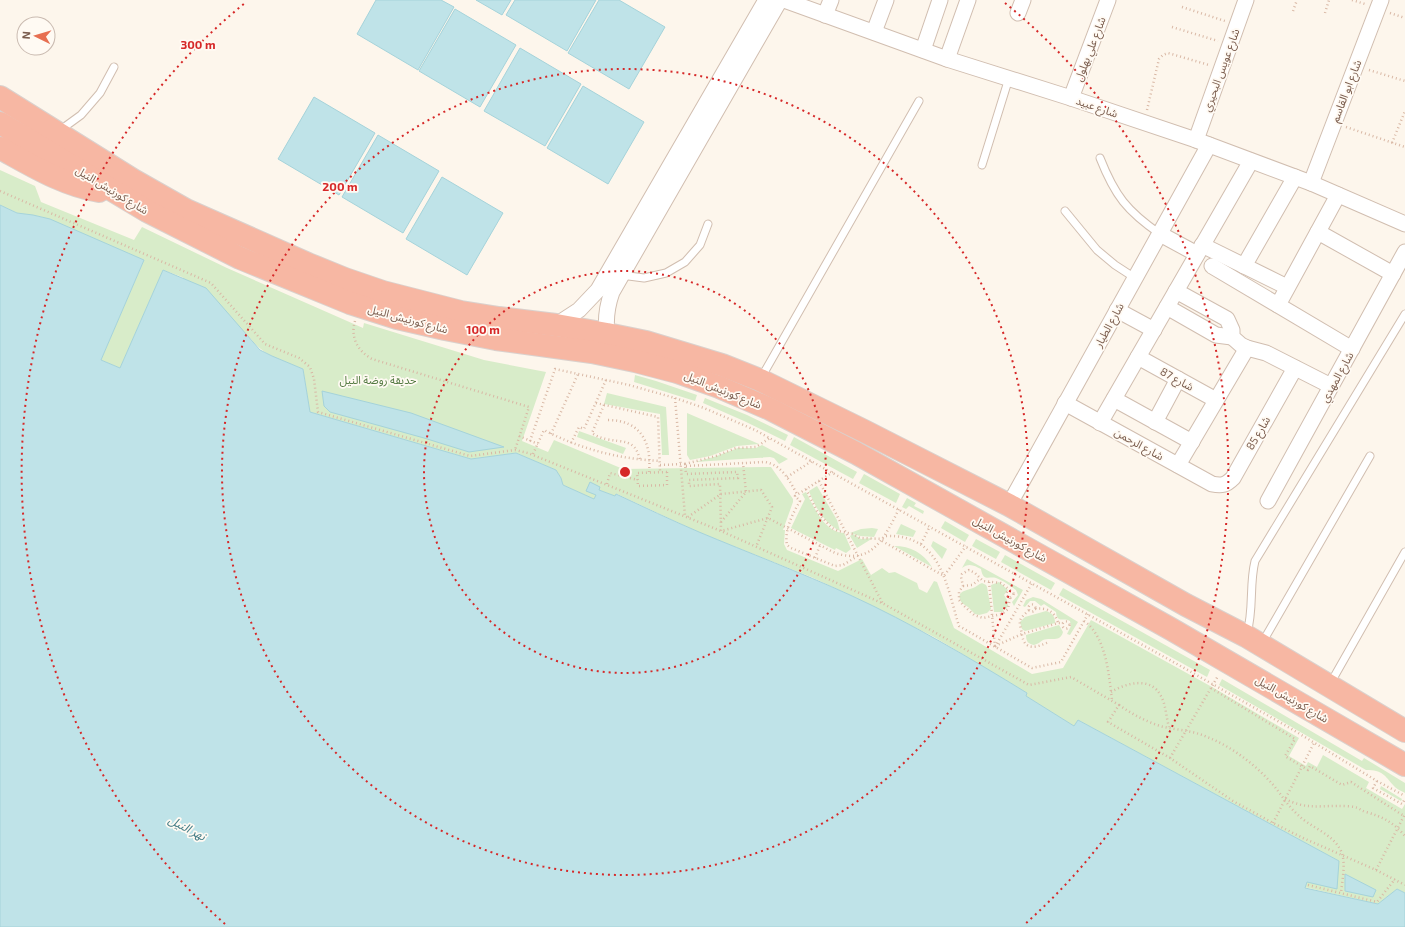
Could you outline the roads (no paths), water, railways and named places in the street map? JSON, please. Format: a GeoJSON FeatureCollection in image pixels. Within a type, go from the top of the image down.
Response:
{"type":"FeatureCollection","features":[{"type":"Feature","properties":{"kind":"highway","name":"شارع كورنيش النيل"},"geometry":{"type":"LineString","coordinates":[[0,97],[133,180],[186,210],[345,279],[390,294],[461,312],[556,325],[646,342],[722,365],[760,380],[864,431],[1008,505],[1186,605],[1253,640],[1405,731]]}},
{"type":"Feature","properties":{"kind":"highway","name":"شارع كورنيش النيل"},"geometry":{"type":"LineString","coordinates":[[0,123],[147,212],[240,258],[350,303],[397,318],[445,329],[496,339],[592,352],[635,361],[677,372],[719,387],[770,409],[856,453],[1171,629],[1405,766]]}},
{"type":"Feature","properties":{"kind":"highway"},"geometry":{"type":"LineString","coordinates":[[0,148],[49,175],[71,184],[117,194]]}},
{"type":"Feature","properties":{"kind":"highway"},"geometry":{"type":"LineString","coordinates":[[1171,629],[1178,629],[1185,626],[1189,619],[1190,612],[1186,605]]}},
{"type":"Feature","properties":{"kind":"highway"},"geometry":{"type":"LineString","coordinates":[[1231,664],[1231,650],[1234,643],[1239,639],[1253,640]]}},
{"type":"Feature","properties":{"kind":"street"},"geometry":{"type":"LineString","coordinates":[[556,325],[579,310],[598,290],[766,0]]}},
{"type":"Feature","properties":{"kind":"street"},"geometry":{"type":"LineString","coordinates":[[607,334],[605,319],[607,305],[612,292],[780,0]]}},
{"type":"Feature","properties":{"kind":"street","name":"شارع عبيد"},"geometry":{"type":"LineString","coordinates":[[784,0],[923,50],[1071,98],[1251,160],[1311,183],[1405,224]]}},
{"type":"Feature","properties":{"kind":"street"},"geometry":{"type":"LineString","coordinates":[[825,15],[831,0]]}},
{"type":"Feature","properties":{"kind":"street"},"geometry":{"type":"LineString","coordinates":[[874,32],[886,0]]}},
{"type":"Feature","properties":{"kind":"street"},"geometry":{"type":"LineString","coordinates":[[923,50],[940,0]]}},
{"type":"Feature","properties":{"kind":"street"},"geometry":{"type":"LineString","coordinates":[[947,58],[968,0]]}},
{"type":"Feature","properties":{"kind":"street","name":"شارع علي بهلول"},"geometry":{"type":"LineString","coordinates":[[1071,98],[1108,0]]}},
{"type":"Feature","properties":{"kind":"street","name":"شارع عويس البحيري"},"geometry":{"type":"LineString","coordinates":[[1202,143],[1221,69],[1246,0]]}},
{"type":"Feature","properties":{"kind":"street","name":"شارع ابو القاسم"},"geometry":{"type":"LineString","coordinates":[[1311,183],[1381,0]]}},
{"type":"Feature","properties":{"kind":"street","name":"شارع الطيار"},"geometry":{"type":"LineString","coordinates":[[1008,505],[1160,234],[1202,143]]}},
{"type":"Feature","properties":{"kind":"street"},"geometry":{"type":"LineString","coordinates":[[1100,423],[1251,160]]}},
{"type":"Feature","properties":{"kind":"street"},"geometry":{"type":"LineString","coordinates":[[1244,266],[1295,177]]}},
{"type":"Feature","properties":{"kind":"street"},"geometry":{"type":"LineString","coordinates":[[1278,305],[1338,195]]}},
{"type":"Feature","properties":{"kind":"street"},"geometry":{"type":"LineString","coordinates":[[1318,232],[1393,274]]}},
{"type":"Feature","properties":{"kind":"street"},"geometry":{"type":"LineString","coordinates":[[1160,234],[1244,266],[1288,287]]}},
{"type":"Feature","properties":{"kind":"street","name":"شارع المهدي"},"geometry":{"type":"LineString","coordinates":[[1268,501],[1405,252]]}},
{"type":"Feature","properties":{"kind":"street"},"geometry":{"type":"LineString","coordinates":[[1212,266],[1352,349]]}},
{"type":"Feature","properties":{"kind":"street"},"geometry":{"type":"LineString","coordinates":[[1176,291],[1227,319],[1232,330],[1232,337]]}},
{"type":"Feature","properties":{"kind":"street"},"geometry":{"type":"LineString","coordinates":[[1167,306],[1216,335],[1232,337],[1246,348],[1266,353],[1332,386]]}},
{"type":"Feature","properties":{"kind":"street"},"geometry":{"type":"LineString","coordinates":[[1117,310],[1154,330]]}},
{"type":"Feature","properties":{"kind":"street"},"geometry":{"type":"LineString","coordinates":[[1178,466],[1246,348]]}},
{"type":"Feature","properties":{"kind":"street","name":"شارع 87"},"geometry":{"type":"LineString","coordinates":[[1138,357],[1216,400]]}},
{"type":"Feature","properties":{"kind":"street","name":"شارع 85"},"geometry":{"type":"LineString","coordinates":[[1212,484],[1220,486],[1228,484],[1233,478],[1295,368]]}},
{"type":"Feature","properties":{"kind":"street"},"geometry":{"type":"LineString","coordinates":[[1155,422],[1178,379]]}},
{"type":"Feature","properties":{"kind":"street"},"geometry":{"type":"LineString","coordinates":[[1114,399],[1192,442]]}},
{"type":"Feature","properties":{"kind":"street","name":"شارع الرحمن"},"geometry":{"type":"LineString","coordinates":[[1065,403],[1212,484]]}},
{"type":"Feature","properties":{"kind":"lane"},"geometry":{"type":"LineString","coordinates":[[57,133],[81,115],[100,93],[114,67]]}},
{"type":"Feature","properties":{"kind":"lane"},"geometry":{"type":"LineString","coordinates":[[982,165],[1009,78]]}},
{"type":"Feature","properties":{"kind":"lane"},"geometry":{"type":"LineString","coordinates":[[760,380],[919,102]]}},
{"type":"Feature","properties":{"kind":"lane"},"geometry":{"type":"LineString","coordinates":[[1100,158],[1109,181],[1122,202],[1140,220],[1160,234]]}},
{"type":"Feature","properties":{"kind":"lane"},"geometry":{"type":"LineString","coordinates":[[1065,211],[1097,250],[1115,265],[1135,278]]}},
{"type":"Feature","properties":{"kind":"lane"},"geometry":{"type":"LineString","coordinates":[[621,275],[644,278],[666,273],[685,262],[700,245],[708,224]]}},
{"type":"Feature","properties":{"kind":"lane"},"geometry":{"type":"LineString","coordinates":[[1253,640],[1250,623],[1252,610],[1252,572],[1254,561],[1405,314]]}},
{"type":"Feature","properties":{"kind":"lane"},"geometry":{"type":"LineString","coordinates":[[1253,640],[1370,456]]}},
{"type":"Feature","properties":{"kind":"lane"},"geometry":{"type":"LineString","coordinates":[[1329,685],[1405,552]]}},
{"type":"Feature","properties":{"kind":"water"},"geometry":{"type":"Polygon","coordinates":[[[376,0],[441,0],[454,7],[418,70],[357,34],[376,0]]]}},
{"type":"Feature","properties":{"kind":"water"},"geometry":{"type":"Polygon","coordinates":[[[476,0],[511,0],[502,15],[476,0]]]}},
{"type":"Feature","properties":{"kind":"water"},"geometry":{"type":"Polygon","coordinates":[[[515,0],[596,0],[567,51],[506,15],[515,0]]]}},
{"type":"Feature","properties":{"kind":"water"},"geometry":{"type":"Polygon","coordinates":[[[599,0],[619,0],[665,27],[629,89],[568,53],[599,0]]]}},
{"type":"Feature","properties":{"kind":"water"},"geometry":{"type":"Polygon","coordinates":[[[455,9],[516,45],[480,107],[419,71],[455,9]]]}},
{"type":"Feature","properties":{"kind":"water"},"geometry":{"type":"Polygon","coordinates":[[[520,48],[581,84],[545,146],[484,111],[520,48]]]}},
{"type":"Feature","properties":{"kind":"water"},"geometry":{"type":"Polygon","coordinates":[[[583,86],[644,122],[608,184],[547,148],[583,86]]]}},
{"type":"Feature","properties":{"kind":"water"},"geometry":{"type":"Polygon","coordinates":[[[314,97],[375,133],[339,195],[278,159],[314,97]]]}},
{"type":"Feature","properties":{"kind":"water"},"geometry":{"type":"Polygon","coordinates":[[[378,135],[439,171],[403,233],[342,197],[378,135]]]}},
{"type":"Feature","properties":{"kind":"water"},"geometry":{"type":"Polygon","coordinates":[[[442,177],[503,213],[467,275],[406,239],[442,177]]]}},
{"type":"Feature","properties":{"kind":"water","name":"نهر النيل"},"geometry":{"type":"Polygon","coordinates":[[[0,205],[17,213],[50,219],[144,260],[101,360],[120,368],[163,270],[206,288],[260,350],[303,369],[310,412],[471,459],[516,453],[556,470],[563,485],[594,499],[596,495],[586,491],[590,482],[600,487],[599,490],[615,496],[616,494],[699,532],[850,595],[918,629],[962,654],[1027,693],[1026,696],[1074,726],[1078,720],[1339,861],[1337,889],[1307,882],[1305,888],[1378,904],[1397,889],[1405,893],[1405,927],[0,927],[0,205]]]}},
{"type":"Feature","properties":{"kind":"water"},"geometry":{"type":"Polygon","coordinates":[[[322,391],[411,413],[504,447],[469,452],[330,412],[324,406],[322,391]]]}},
{"type":"Feature","properties":{"kind":"water"},"geometry":{"type":"Polygon","coordinates":[[[1345,874],[1376,890],[1373,897],[1345,891],[1345,874]]]}},
{"type":"Feature","properties":{"kind":"park label","name":"حديقة روضة النيل"},"geometry":{"type":"Point","coordinates":[378,380]}}]}
